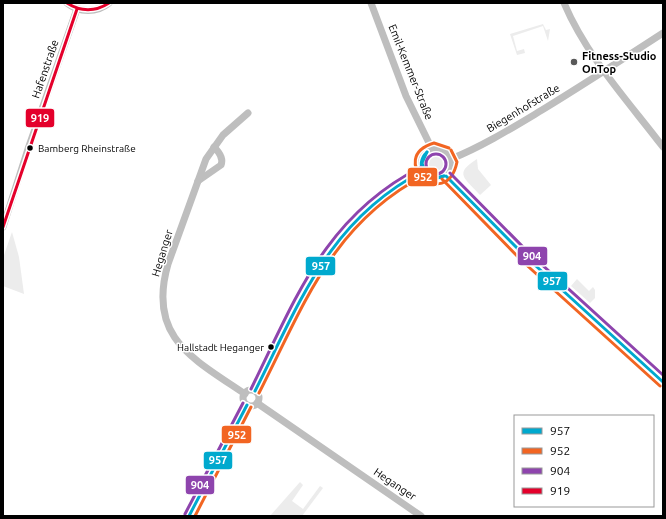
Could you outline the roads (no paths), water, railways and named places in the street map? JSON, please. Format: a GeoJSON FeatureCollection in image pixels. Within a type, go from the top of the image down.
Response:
{"type":"FeatureCollection","features":[{"type":"Feature","properties":{"kind":"street"},"geometry":{"type":"LineString","coordinates":[[67,3],[77,9],[87,11],[97,10],[109,3]]}},
{"type":"Feature","properties":{"kind":"street","name":"Emil-Kemmer-Straße"},"geometry":{"type":"LineString","coordinates":[[371,3],[406,96],[432,149]]}},
{"type":"Feature","properties":{"kind":"street"},"geometry":{"type":"LineString","coordinates":[[564,3],[580,36],[604,71],[663,147]]}},
{"type":"Feature","properties":{"kind":"street","name":"Hafenstraße"},"geometry":{"type":"LineString","coordinates":[[3,227],[28,149],[77,9]]}},
{"type":"Feature","properties":{"kind":"street","name":"Biegenhofstraße"},"geometry":{"type":"LineString","coordinates":[[451,158],[494,139],[663,33]]}},
{"type":"Feature","properties":{"kind":"street","name":"Heganger"},"geometry":{"type":"LineString","coordinates":[[245,394],[186,352],[171,332],[163,308],[164,280],[206,159],[223,135],[248,113]]}},
{"type":"Feature","properties":{"kind":"street"},"geometry":{"type":"LineString","coordinates":[[198,181],[221,165],[223,161],[219,152],[214,147]]}},
{"type":"Feature","properties":{"kind":"street"},"geometry":{"type":"LineString","coordinates":[[432,149],[444,150],[451,158],[451,168],[446,176],[435,179],[426,175],[422,171],[422,158],[426,152],[432,149]]}},
{"type":"Feature","properties":{"kind":"street"},"geometry":{"type":"LineString","coordinates":[[255,391],[314,277],[334,244],[370,205],[394,187],[422,171]]}},
{"type":"Feature","properties":{"kind":"street"},"geometry":{"type":"LineString","coordinates":[[446,176],[477,209],[527,257],[663,382]]}},
{"type":"Feature","properties":{"kind":"street"},"geometry":{"type":"LineString","coordinates":[[248,391],[255,391],[258,395],[257,403],[253,406],[247,405],[243,399],[245,394],[248,391]]}},
{"type":"Feature","properties":{"kind":"street","name":"Heganger"},"geometry":{"type":"LineString","coordinates":[[257,403],[421,516]]}},
{"type":"Feature","properties":{"kind":"street"},"geometry":{"type":"LineString","coordinates":[[189,516],[247,405]]}},
{"type":"Feature","properties":{"kind":"place","name":"Fitness-Studio OnTop"},"geometry":{"type":"Point","coordinates":[574,62]}},
{"type":"Feature","properties":{"kind":"place","name":"Bamberg Rheinstraße"},"geometry":{"type":"Point","coordinates":[30,148]}},
{"type":"Feature","properties":{"kind":"place","name":"Hallstadt Heganger"},"geometry":{"type":"Point","coordinates":[271,347]}}]}
